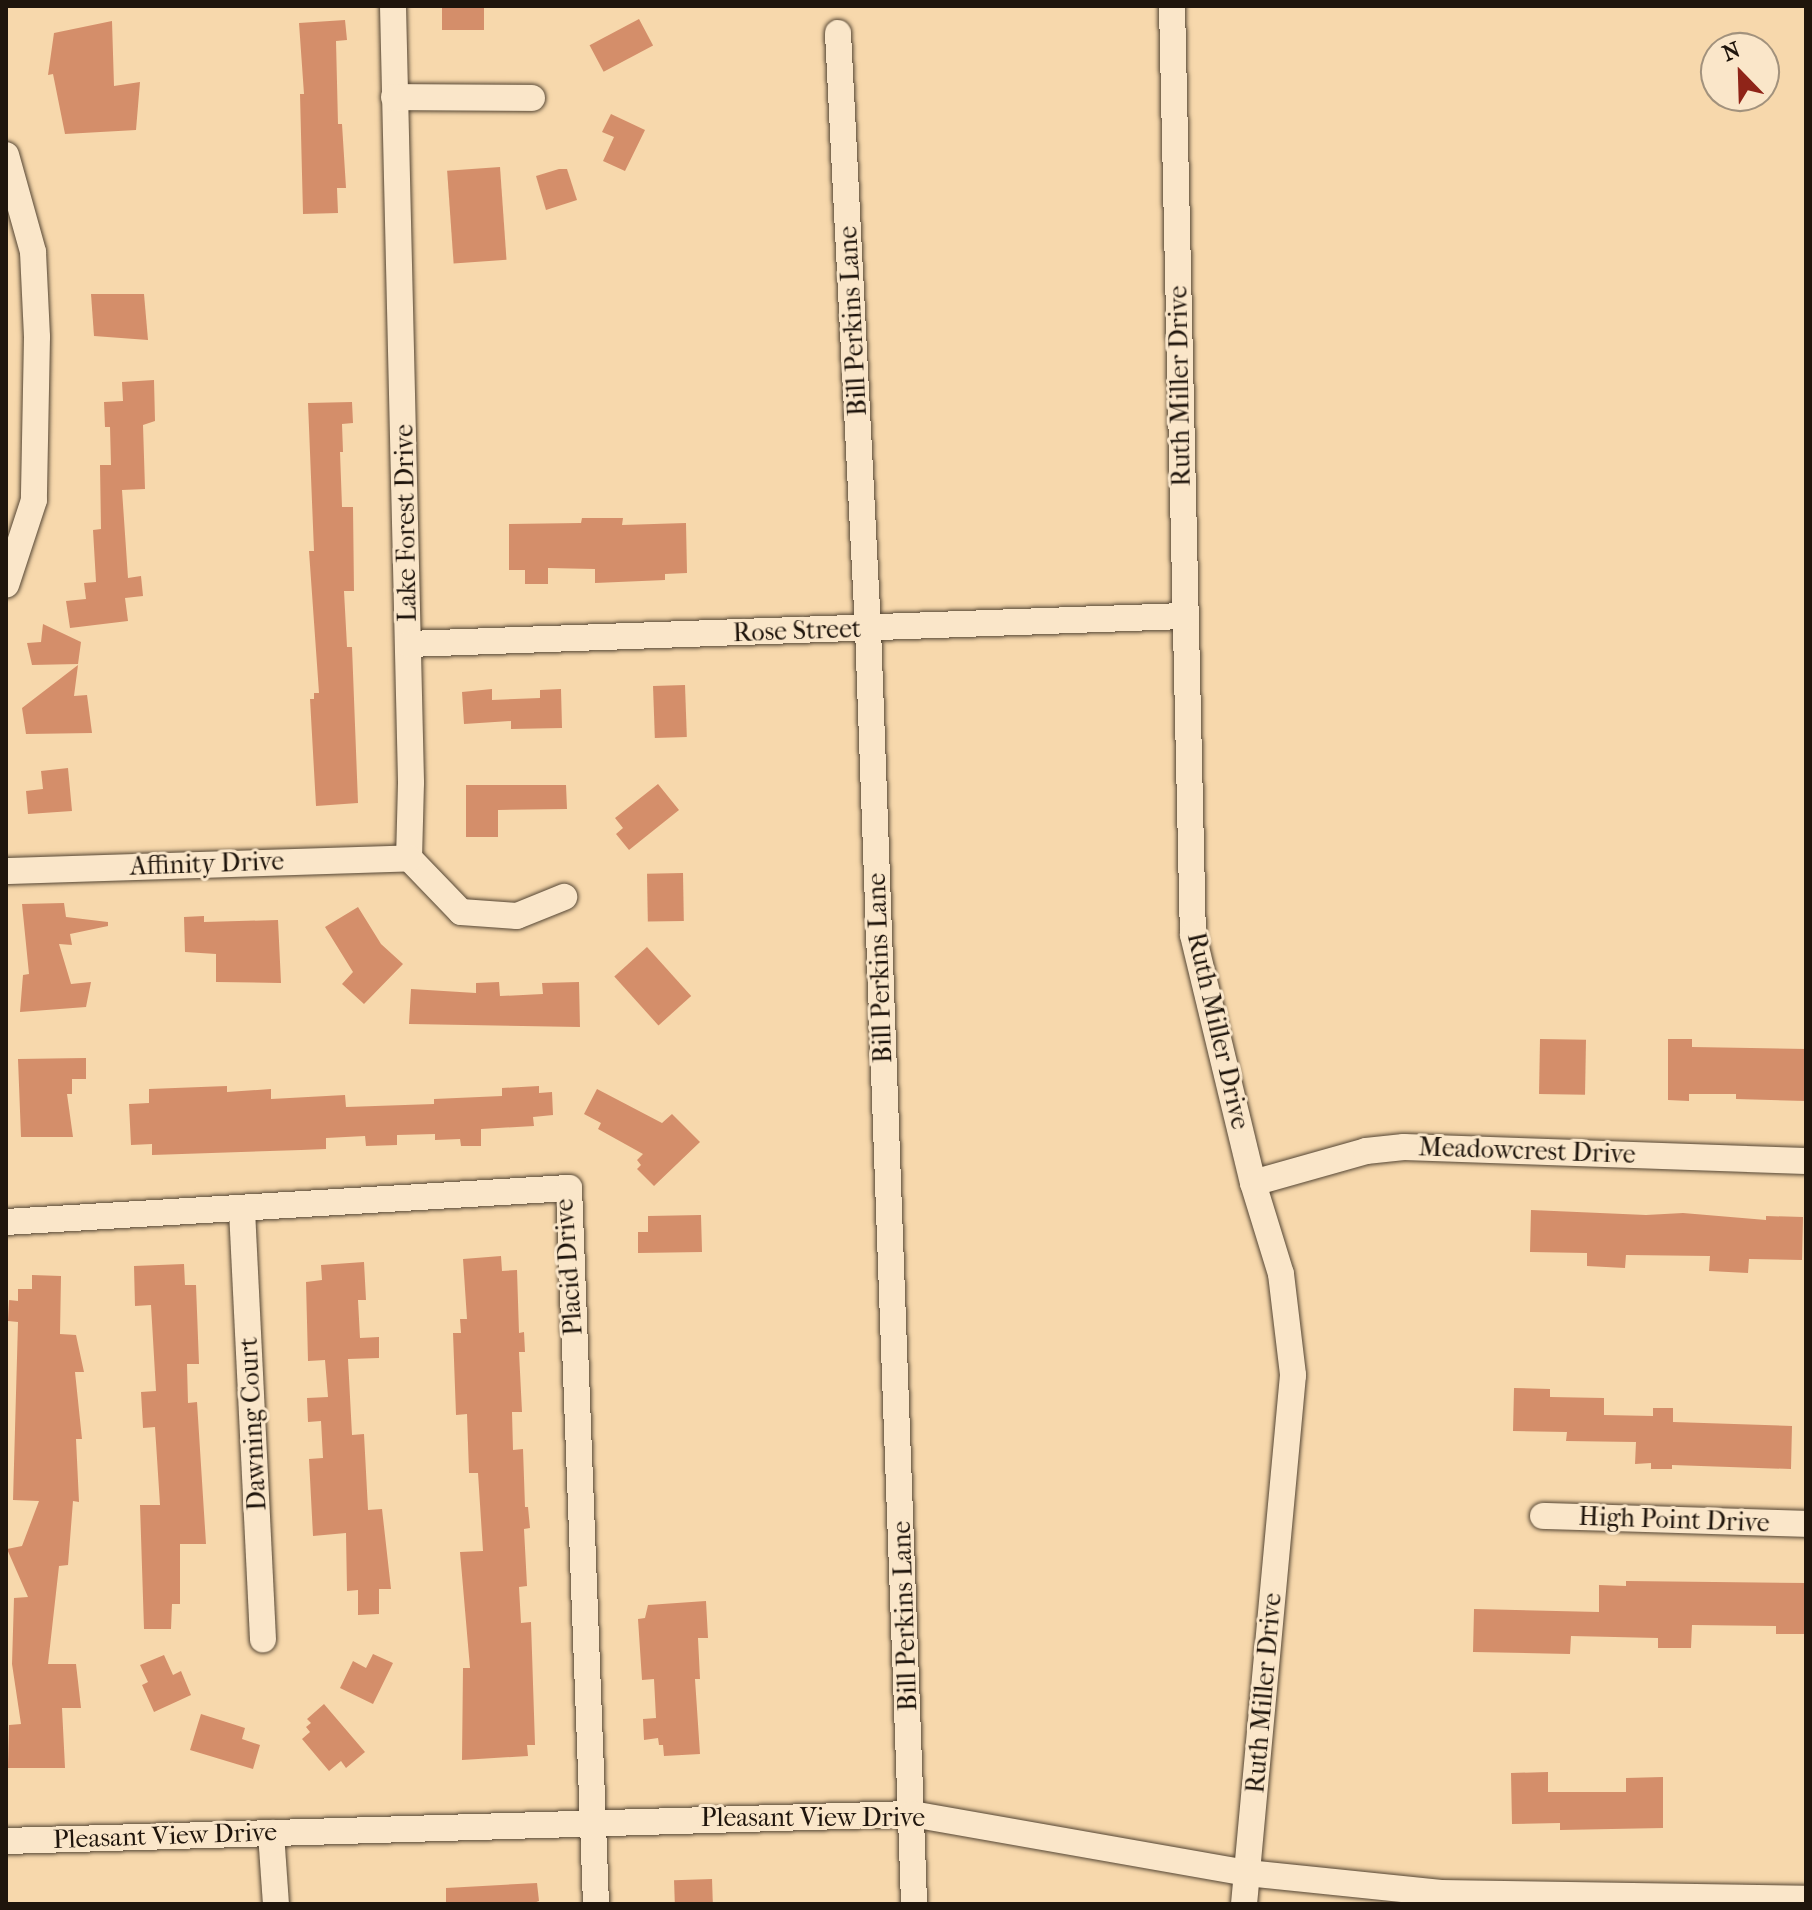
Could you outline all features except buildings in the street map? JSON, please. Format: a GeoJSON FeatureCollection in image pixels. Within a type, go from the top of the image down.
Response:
{"type":"FeatureCollection","features":[{"type":"Feature","properties":{"kind":"street","name":"Lake Forest Drive"},"geometry":{"type":"LineString","coordinates":[[393,6],[409,644],[409,858]]}},
{"type":"Feature","properties":{"kind":"street","name":"Ruth Miller Drive"},"geometry":{"type":"LineString","coordinates":[[1172,6],[1193,935],[1253,1183],[1281,1274],[1293,1375],[1244,1904]]}},
{"type":"Feature","properties":{"kind":"street","name":"Bill Perkins Lane"},"geometry":{"type":"LineString","coordinates":[[838,33],[868,629],[914,1904]]}},
{"type":"Feature","properties":{"kind":"street"},"geometry":{"type":"LineString","coordinates":[[394,97],[532,98]]}},
{"type":"Feature","properties":{"kind":"street"},"geometry":{"type":"LineString","coordinates":[[6,155],[33,252],[37,337],[34,500],[6,585]]}},
{"type":"Feature","properties":{"kind":"street","name":"Rose Street"},"geometry":{"type":"LineString","coordinates":[[409,644],[1185,616]]}},
{"type":"Feature","properties":{"kind":"street"},"geometry":{"type":"LineString","coordinates":[[409,858],[461,912],[517,916],[564,897]]}},
{"type":"Feature","properties":{"kind":"street","name":"Affinity Drive"},"geometry":{"type":"LineString","coordinates":[[6,871],[409,858]]}},
{"type":"Feature","properties":{"kind":"street","name":"Meadowcrest Drive"},"geometry":{"type":"LineString","coordinates":[[1253,1183],[1366,1151],[1404,1147],[1806,1161]]}},
{"type":"Feature","properties":{"kind":"street","name":"Placid Drive"},"geometry":{"type":"LineString","coordinates":[[6,1222],[569,1188],[596,1904]]}},
{"type":"Feature","properties":{"kind":"street","name":"Dawning Court"},"geometry":{"type":"LineString","coordinates":[[242,1210],[263,1639]]}},
{"type":"Feature","properties":{"kind":"street","name":"High Point Drive"},"geometry":{"type":"LineString","coordinates":[[1543,1516],[1806,1524]]}},
{"type":"Feature","properties":{"kind":"street","name":"Pleasant View Drive"},"geometry":{"type":"LineString","coordinates":[[6,1841],[912,1814],[1247,1873],[1441,1893],[1806,1899]]}},
{"type":"Feature","properties":{"kind":"street"},"geometry":{"type":"LineString","coordinates":[[271,1833],[276,1904]]}}]}
